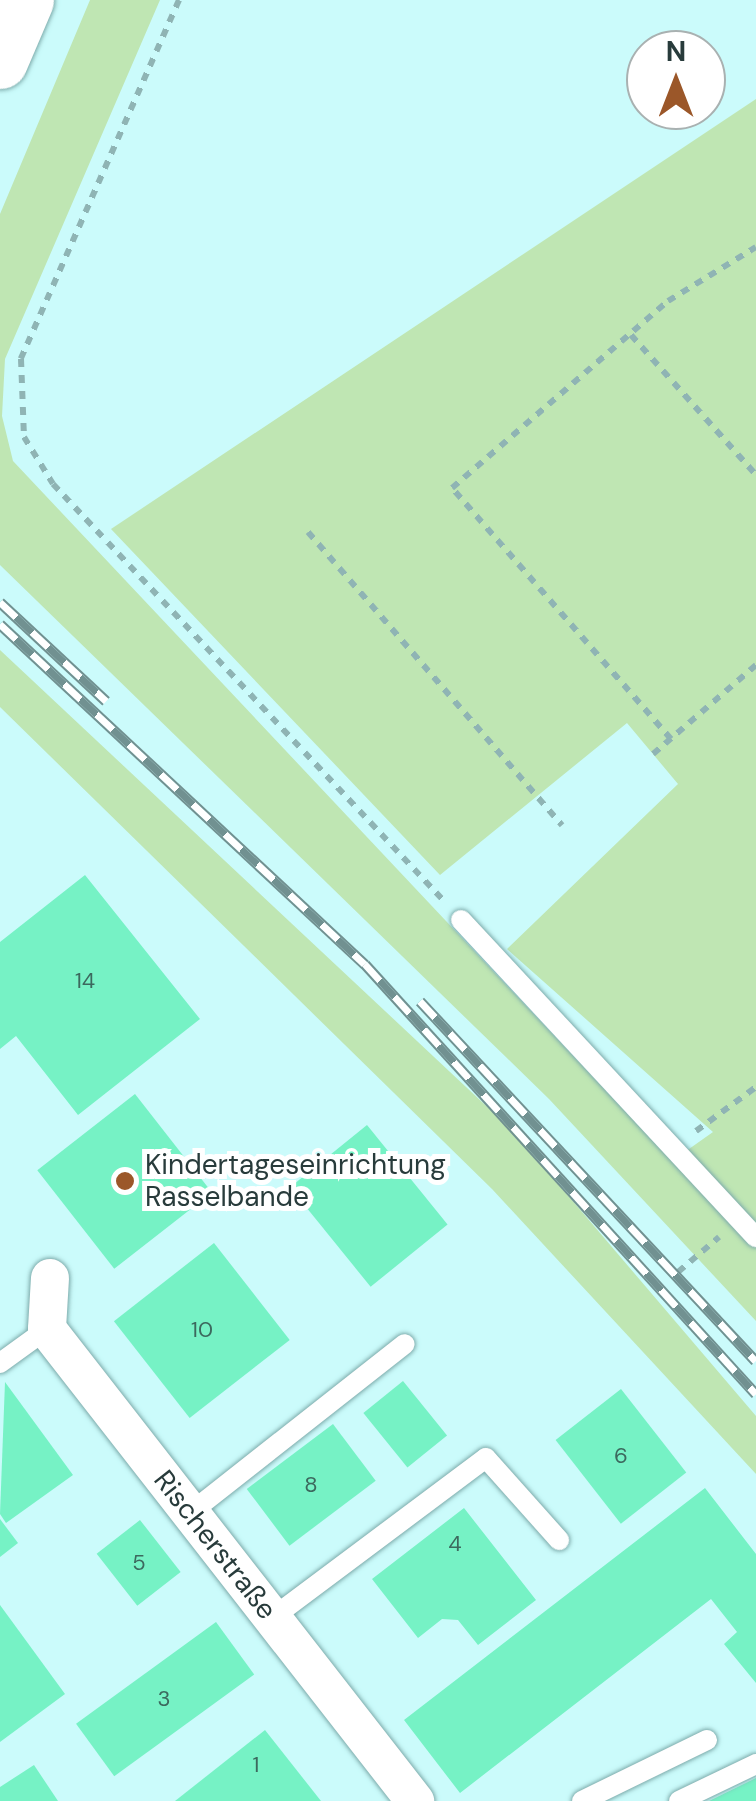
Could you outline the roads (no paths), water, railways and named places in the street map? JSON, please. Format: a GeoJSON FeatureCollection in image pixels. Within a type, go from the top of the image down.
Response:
{"type":"FeatureCollection","features":[{"type":"Feature","properties":{"kind":"highway"},"geometry":{"type":"LineString","coordinates":[[0,61],[26,0]]}},
{"type":"Feature","properties":{"kind":"street"},"geometry":{"type":"LineString","coordinates":[[47,1329],[50,1278]]}},
{"type":"Feature","properties":{"kind":"street","name":"Rischerstraße"},"geometry":{"type":"LineString","coordinates":[[47,1329],[415,1801]]}},
{"type":"Feature","properties":{"kind":"lane"},"geometry":{"type":"LineString","coordinates":[[461,920],[756,1237]]}},
{"type":"Feature","properties":{"kind":"lane"},"geometry":{"type":"LineString","coordinates":[[0,1364],[47,1329]]}},
{"type":"Feature","properties":{"kind":"lane"},"geometry":{"type":"LineString","coordinates":[[190,1513],[405,1344]]}},
{"type":"Feature","properties":{"kind":"lane"},"geometry":{"type":"LineString","coordinates":[[272,1618],[486,1458],[559,1540]]}},
{"type":"Feature","properties":{"kind":"lane"},"geometry":{"type":"LineString","coordinates":[[582,1801],[707,1740]]}},
{"type":"Feature","properties":{"kind":"lane"},"geometry":{"type":"LineString","coordinates":[[679,1801],[756,1764]]}},
{"type":"Feature","properties":{"kind":"railway"},"geometry":{"type":"LineString","coordinates":[[0,602],[106,701]]}},
{"type":"Feature","properties":{"kind":"railway"},"geometry":{"type":"LineString","coordinates":[[0,624],[365,964],[756,1394]]}},
{"type":"Feature","properties":{"kind":"railway"},"geometry":{"type":"LineString","coordinates":[[420,1001],[756,1361]]}},
{"type":"Feature","properties":{"kind":"place","name":"Kindertageseinrichtung Rasselbande"},"geometry":{"type":"Point","coordinates":[125,1181]}}]}
